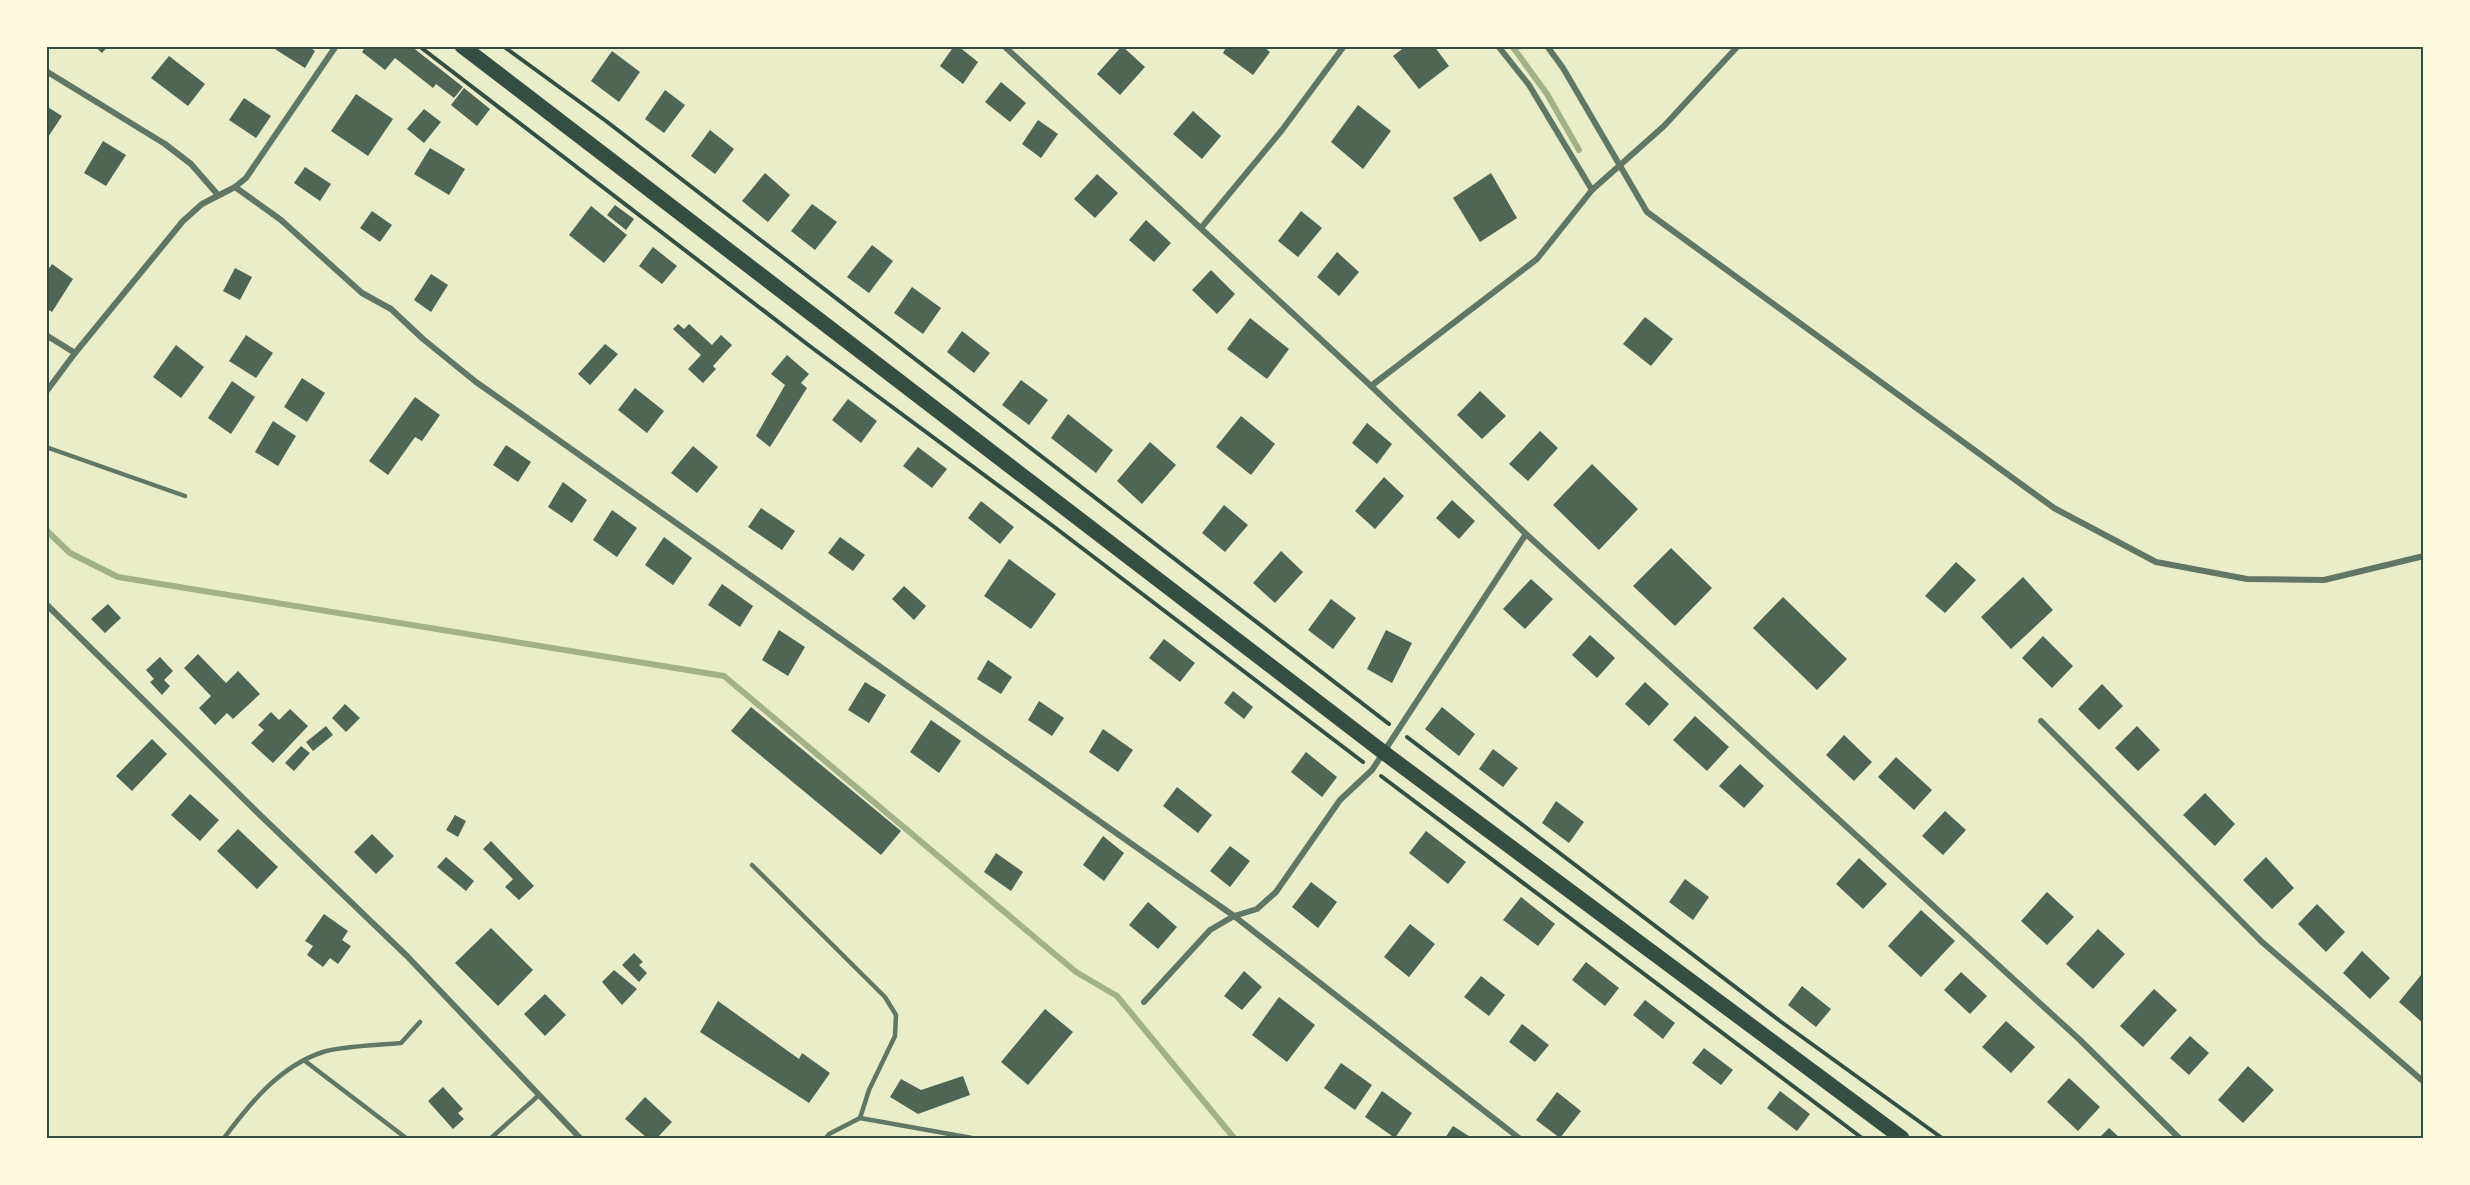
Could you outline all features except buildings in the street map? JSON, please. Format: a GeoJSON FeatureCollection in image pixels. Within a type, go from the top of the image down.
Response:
{"type":"FeatureCollection","features":[{"type":"Feature","properties":{"kind":"main road"},"geometry":{"type":"LineString","coordinates":[[462,46],[1383,752],[1902,1138]]}},
{"type":"Feature","properties":{"kind":"street"},"geometry":{"type":"LineString","coordinates":[[46,392],[183,221],[202,204],[235,187],[246,178],[336,46]]}},
{"type":"Feature","properties":{"kind":"street"},"geometry":{"type":"LineString","coordinates":[[1004,46],[1371,386],[1526,534],[2070,1031],[2179,1138]]}},
{"type":"Feature","properties":{"kind":"street"},"geometry":{"type":"LineString","coordinates":[[1201,228],[1282,130],[1344,46]]}},
{"type":"Feature","properties":{"kind":"street"},"geometry":{"type":"LineString","coordinates":[[1498,46],[1529,85],[1592,190]]}},
{"type":"Feature","properties":{"kind":"street"},"geometry":{"type":"LineString","coordinates":[[1547,46],[1563,68],[1647,212],[2054,508],[2156,562],[2247,579],[2324,580],[2424,556]]}},
{"type":"Feature","properties":{"kind":"street"},"geometry":{"type":"LineString","coordinates":[[1371,386],[1537,259],[1592,190],[1664,126],[1738,46]]}},
{"type":"Feature","properties":{"kind":"street"},"geometry":{"type":"LineString","coordinates":[[46,71],[165,144],[191,164],[218,195]]}},
{"type":"Feature","properties":{"kind":"street"},"geometry":{"type":"LineString","coordinates":[[235,187],[281,220],[362,293],[391,309],[423,339],[476,382],[1234,916],[1519,1138]]}},
{"type":"Feature","properties":{"kind":"street"},"geometry":{"type":"LineString","coordinates":[[46,335],[75,353]]}},
{"type":"Feature","properties":{"kind":"street"},"geometry":{"type":"LineString","coordinates":[[1144,1002],[1210,930],[1234,916],[1257,909],[1276,892],[1340,800],[1372,770],[1526,534]]}},
{"type":"Feature","properties":{"kind":"street"},"geometry":{"type":"LineString","coordinates":[[47,605],[407,956],[580,1138]]}},
{"type":"Feature","properties":{"kind":"street"},"geometry":{"type":"LineString","coordinates":[[2041,721],[2262,942],[2424,1082]]}},
{"type":"Feature","properties":{"kind":"lane"},"geometry":{"type":"LineString","coordinates":[[46,447],[185,496]]}},
{"type":"Feature","properties":{"kind":"lane"},"geometry":{"type":"LineString","coordinates":[[752,865],[885,997],[896,1015],[895,1036],[869,1090],[860,1118]]}},
{"type":"Feature","properties":{"kind":"lane"},"geometry":{"type":"LineString","coordinates":[[224,1138],[246,1109],[284,1071],[324,1051],[401,1043],[420,1022]]}},
{"type":"Feature","properties":{"kind":"lane"},"geometry":{"type":"LineString","coordinates":[[305,1061],[406,1138]]}},
{"type":"Feature","properties":{"kind":"lane"},"geometry":{"type":"LineString","coordinates":[[491,1138],[538,1096]]}},
{"type":"Feature","properties":{"kind":"lane"},"geometry":{"type":"LineString","coordinates":[[826,1138],[829,1134],[860,1118],[961,1138],[972,1138]]}},
{"type":"Feature","properties":{"kind":"path"},"geometry":{"type":"LineString","coordinates":[[419,46],[811,347],[1053,526],[1372,770],[1862,1138]]}},
{"type":"Feature","properties":{"kind":"path"},"geometry":{"type":"LineString","coordinates":[[503,46],[662,163],[1780,1021],[1942,1138]]}},
{"type":"Feature","properties":{"kind":"waterway"},"geometry":{"type":"LineString","coordinates":[[1512,46],[1547,94],[1579,150]]}},
{"type":"Feature","properties":{"kind":"waterway"},"geometry":{"type":"LineString","coordinates":[[46,530],[70,553],[118,577],[724,676],[1076,972],[1117,996],[1234,1138]]}}]}
